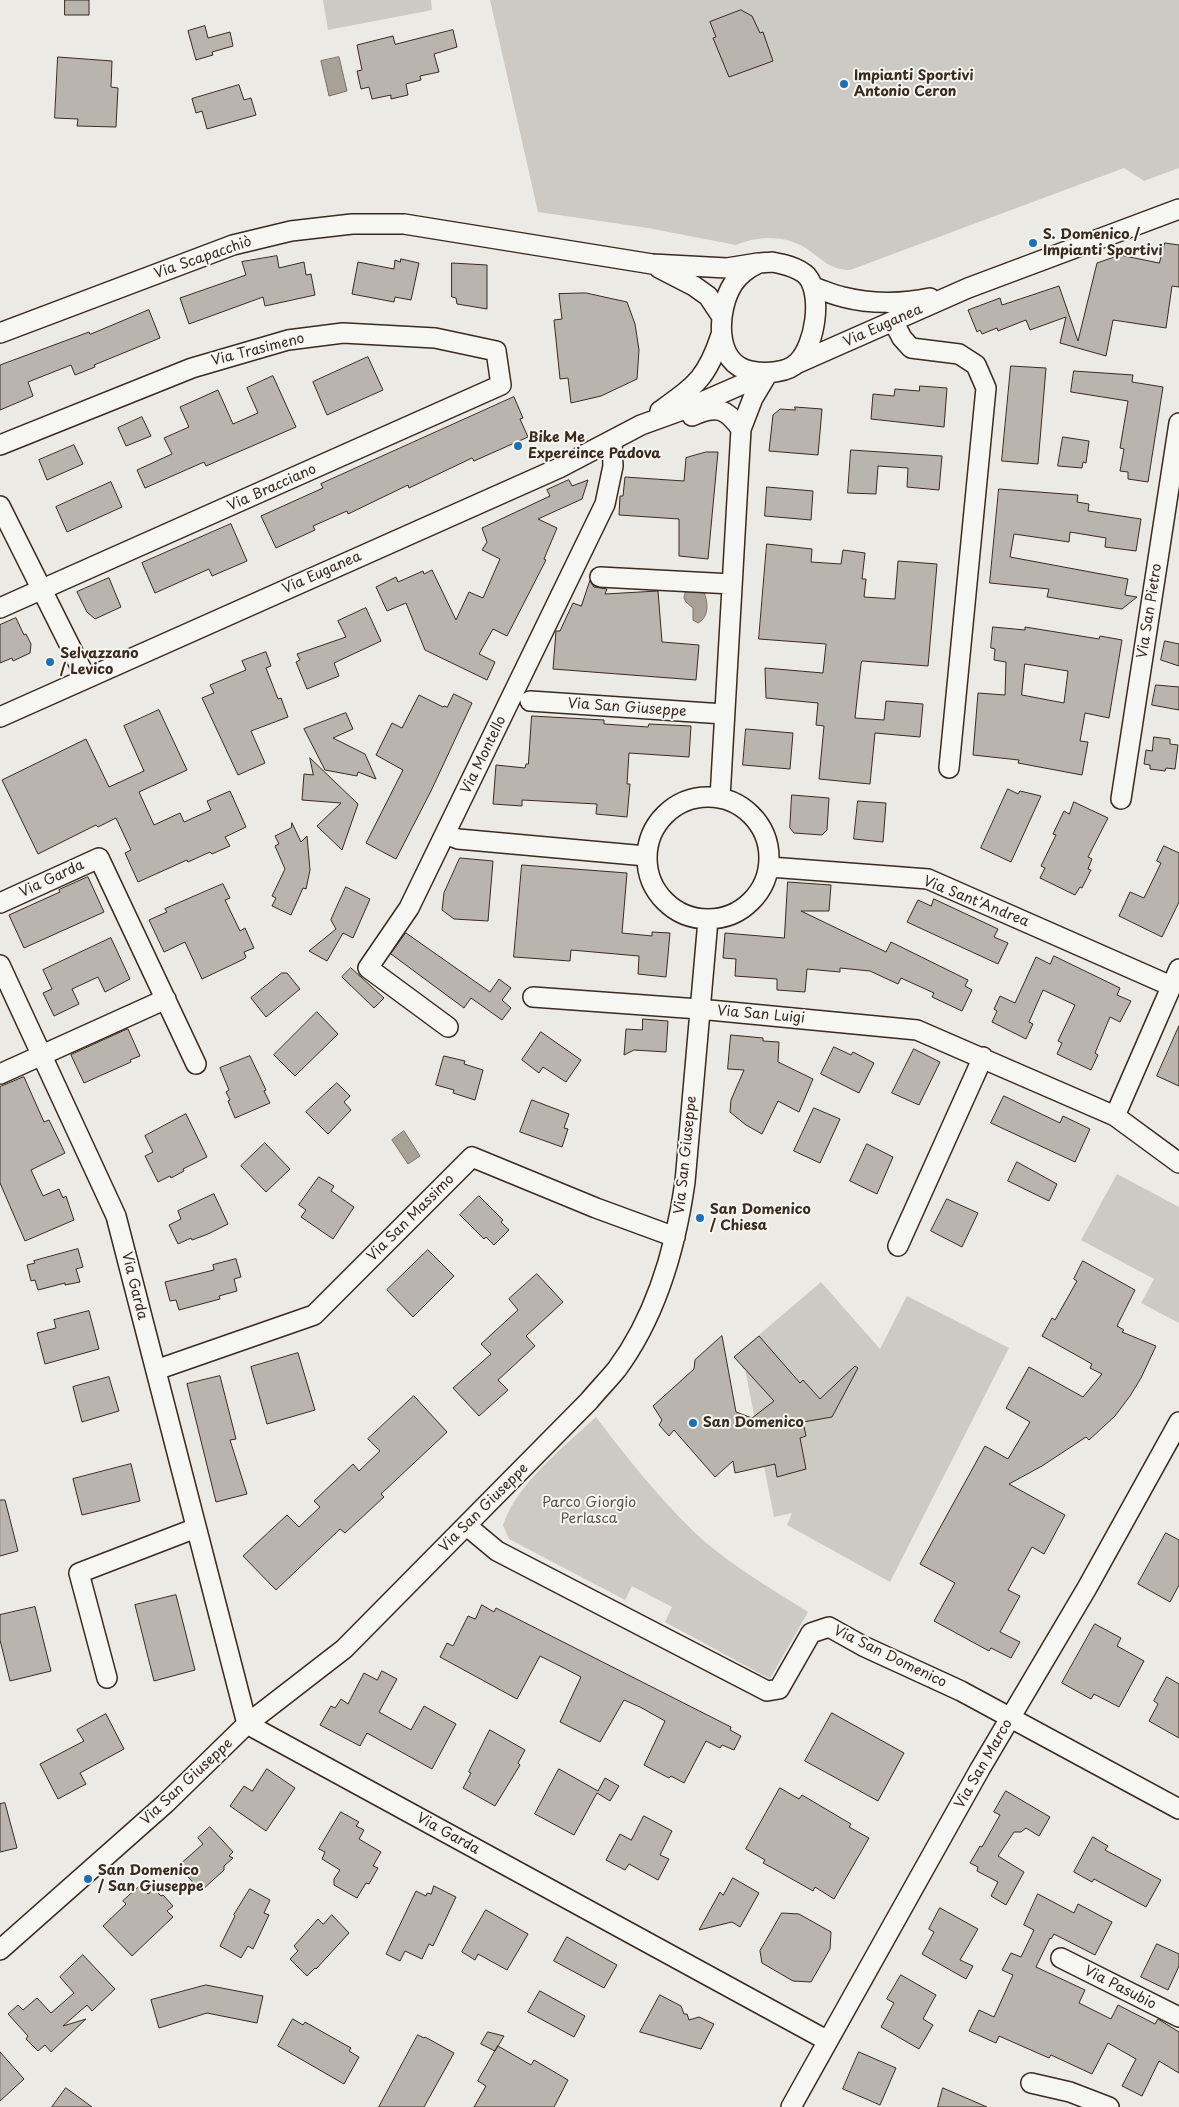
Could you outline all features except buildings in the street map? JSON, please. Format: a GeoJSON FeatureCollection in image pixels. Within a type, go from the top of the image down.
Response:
{"type":"FeatureCollection","features":[{"type":"Feature","properties":{"kind":"street","name":"Via Euganea"},"geometry":{"type":"LineString","coordinates":[[0,717],[559,468],[641,425],[768,373],[798,363],[968,288],[1179,209]]}},
{"type":"Feature","properties":{"kind":"street","name":"Via Scapacchiò"},"geometry":{"type":"LineString","coordinates":[[0,333],[233,245],[291,231],[352,224],[414,226],[652,264],[727,268],[758,263]]}},
{"type":"Feature","properties":{"kind":"street","name":"Via Euganea"},"geometry":{"type":"LineString","coordinates":[[641,425],[692,387],[706,372],[723,334],[728,295],[734,282],[758,263],[772,262],[790,266],[806,275],[813,286],[843,297],[895,302],[920,300],[968,288]]}},
{"type":"Feature","properties":{"kind":"street","name":"Via Scapacchiò"},"geometry":{"type":"LineString","coordinates":[[652,264],[694,286],[708,296],[723,334]]}},
{"type":"Feature","properties":{"kind":"street"},"geometry":{"type":"LineString","coordinates":[[798,363],[807,350],[815,316],[816,300],[813,286]]}},
{"type":"Feature","properties":{"kind":"street"},"geometry":{"type":"LineString","coordinates":[[893,321],[902,338],[911,348],[960,354],[976,365],[986,388],[950,768]]}},
{"type":"Feature","properties":{"kind":"street","name":"Via Trasimeno"},"geometry":{"type":"LineString","coordinates":[[0,445],[192,368],[288,340],[343,333],[435,338],[496,351],[501,385]]}},
{"type":"Feature","properties":{"kind":"street","name":"Via Euganea"},"geometry":{"type":"LineString","coordinates":[[723,334],[736,365],[749,371],[768,373]]}},
{"type":"Feature","properties":{"kind":"street"},"geometry":{"type":"LineString","coordinates":[[720,798],[741,429],[731,389],[723,334]]}},
{"type":"Feature","properties":{"kind":"street"},"geometry":{"type":"LineString","coordinates":[[741,429],[753,398],[768,373]]}},
{"type":"Feature","properties":{"kind":"street","name":"Via Bracciano"},"geometry":{"type":"LineString","coordinates":[[0,608],[501,385]]}},
{"type":"Feature","properties":{"kind":"street"},"geometry":{"type":"LineString","coordinates":[[641,425],[687,418],[711,409],[730,414],[741,429]]}},
{"type":"Feature","properties":{"kind":"street","name":"Via San Pietro"},"geometry":{"type":"LineString","coordinates":[[1121,799],[1172,517],[1179,423]]}},
{"type":"Feature","properties":{"kind":"street","name":"Via Montello"},"geometry":{"type":"LineString","coordinates":[[448,1027],[368,968],[409,908],[605,504],[613,466],[612,441]]}},
{"type":"Feature","properties":{"kind":"street"},"geometry":{"type":"LineString","coordinates":[[0,506],[86,678]]}},
{"type":"Feature","properties":{"kind":"street"},"geometry":{"type":"LineString","coordinates":[[600,577],[732,584]]}},
{"type":"Feature","properties":{"kind":"street","name":"Via San Giuseppe"},"geometry":{"type":"LineString","coordinates":[[530,701],[724,714]]}},
{"type":"Feature","properties":{"kind":"street"},"geometry":{"type":"LineString","coordinates":[[698,797],[720,798],[737,804],[752,815],[764,830],[770,848],[770,867],[765,884],[755,899],[742,910],[726,918],[708,920],[688,917],[671,908],[664,901],[657,893],[648,875],[646,856],[651,835],[662,817],[678,804],[698,797]]}},
{"type":"Feature","properties":{"kind":"street"},"geometry":{"type":"LineString","coordinates":[[445,834],[458,839],[646,856]]}},
{"type":"Feature","properties":{"kind":"street","name":"Via Garda"},"geometry":{"type":"LineString","coordinates":[[0,903],[99,858],[196,1064]]}},
{"type":"Feature","properties":{"kind":"street","name":"Via Sant'Andrea"},"geometry":{"type":"LineString","coordinates":[[770,867],[928,879],[1171,986]]}},
{"type":"Feature","properties":{"kind":"street","name":"Via San Giuseppe"},"geometry":{"type":"LineString","coordinates":[[0,1950],[166,1804],[247,1724],[344,1649],[589,1401],[617,1368],[638,1333],[654,1298],[675,1237],[685,1182],[708,920]]}},
{"type":"Feature","properties":{"kind":"street","name":"Via Garda"},"geometry":{"type":"LineString","coordinates":[[0,965],[116,1216],[247,1724],[828,2041]]}},
{"type":"Feature","properties":{"kind":"street"},"geometry":{"type":"LineString","coordinates":[[1115,1116],[1179,969]]}},
{"type":"Feature","properties":{"kind":"street","name":"Via San Luigi"},"geometry":{"type":"LineString","coordinates":[[533,997],[700,1009],[917,1030],[983,1057],[1115,1116],[1179,1162]]}},
{"type":"Feature","properties":{"kind":"street"},"geometry":{"type":"LineString","coordinates":[[0,1074],[166,998]]}},
{"type":"Feature","properties":{"kind":"street"},"geometry":{"type":"LineString","coordinates":[[898,1246],[983,1057]]}},
{"type":"Feature","properties":{"kind":"street","name":"Via San Massimo"},"geometry":{"type":"LineString","coordinates":[[156,1370],[314,1315],[472,1157],[596,1208],[675,1237]]}},
{"type":"Feature","properties":{"kind":"street","name":"Via San Marco"},"geometry":{"type":"LineString","coordinates":[[791,2107],[1087,1588],[1179,1422]]}},
{"type":"Feature","properties":{"kind":"street","name":"Via San Domenico"},"geometry":{"type":"LineString","coordinates":[[467,1526],[497,1551],[767,1691],[779,1689],[811,1633],[829,1627],[863,1646],[961,1691],[1010,1720],[1179,1809]]}},
{"type":"Feature","properties":{"kind":"street"},"geometry":{"type":"LineString","coordinates":[[107,1678],[79,1573],[196,1528]]}},
{"type":"Feature","properties":{"kind":"street","name":"Via Pasubio"},"geometry":{"type":"LineString","coordinates":[[1061,1958],[1179,2017]]}},
{"type":"Feature","properties":{"kind":"street"},"geometry":{"type":"LineString","coordinates":[[1031,2083],[1070,2092],[1109,2107]]}},
{"type":"Feature","properties":{"kind":"green space"},"geometry":{"type":"Polygon","coordinates":[[[323,0],[431,0],[432,10],[328,30],[323,0]]]}},
{"type":"Feature","properties":{"kind":"green space","name":"Impianti Sportivi Antonio Ceron"},"geometry":{"type":"Polygon","coordinates":[[[490,0],[1179,0],[1179,168],[1144,181],[1124,168],[850,270],[833,267],[810,251],[783,239],[755,239],[736,245],[648,228],[538,212],[490,0]]]}},
{"type":"Feature","properties":{"kind":"green space"},"geometry":{"type":"Polygon","coordinates":[[[1117,1174],[1179,1207],[1179,1323],[1141,1303],[1154,1279],[1081,1240],[1117,1174]]]}},
{"type":"Feature","properties":{"kind":"green space"},"geometry":{"type":"Polygon","coordinates":[[[821,1282],[880,1349],[907,1296],[1009,1348],[890,1582],[787,1525],[792,1513],[774,1517],[745,1369],[743,1369],[739,1352],[821,1282]]]}},
{"type":"Feature","properties":{"kind":"green space","name":"Parco Giorgio Perlasca"},"geometry":{"type":"Polygon","coordinates":[[[596,1417],[642,1475],[692,1530],[718,1553],[808,1612],[770,1679],[665,1622],[672,1607],[632,1586],[625,1600],[509,1539],[503,1525],[519,1494],[556,1453],[596,1417]]]}},
{"type":"Feature","properties":{"kind":"shaded area"},"geometry":{"type":"Polygon","coordinates":[[[339,57],[347,91],[329,96],[321,61],[339,57]]]}},
{"type":"Feature","properties":{"kind":"shaded area"},"geometry":{"type":"Polygon","coordinates":[[[687,588],[703,590],[705,594],[707,603],[706,613],[705,617],[698,623],[693,620],[693,608],[684,598],[687,588]]]}},
{"type":"Feature","properties":{"kind":"shaded area"},"geometry":{"type":"Polygon","coordinates":[[[404,1131],[420,1156],[408,1164],[392,1140],[404,1131]]]}},
{"type":"Feature","properties":{"kind":"place","name":"Impianti Sportivi Antonio Ceron"},"geometry":{"type":"Point","coordinates":[844,84]}},
{"type":"Feature","properties":{"kind":"place","name":"S. Domenico / Impianti Sportivi"},"geometry":{"type":"Point","coordinates":[1033,243]}},
{"type":"Feature","properties":{"kind":"place","name":"Bike Me Expereince Padova"},"geometry":{"type":"Point","coordinates":[518,446]}},
{"type":"Feature","properties":{"kind":"place","name":"Selvazzano / Levico"},"geometry":{"type":"Point","coordinates":[50,662]}},
{"type":"Feature","properties":{"kind":"place","name":"San Domenico / Chiesa"},"geometry":{"type":"Point","coordinates":[700,1218]}},
{"type":"Feature","properties":{"kind":"place","name":"San Domenico"},"geometry":{"type":"Point","coordinates":[693,1423]}},
{"type":"Feature","properties":{"kind":"place","name":"San Domenico / San Giuseppe"},"geometry":{"type":"Point","coordinates":[88,1879]}}]}
